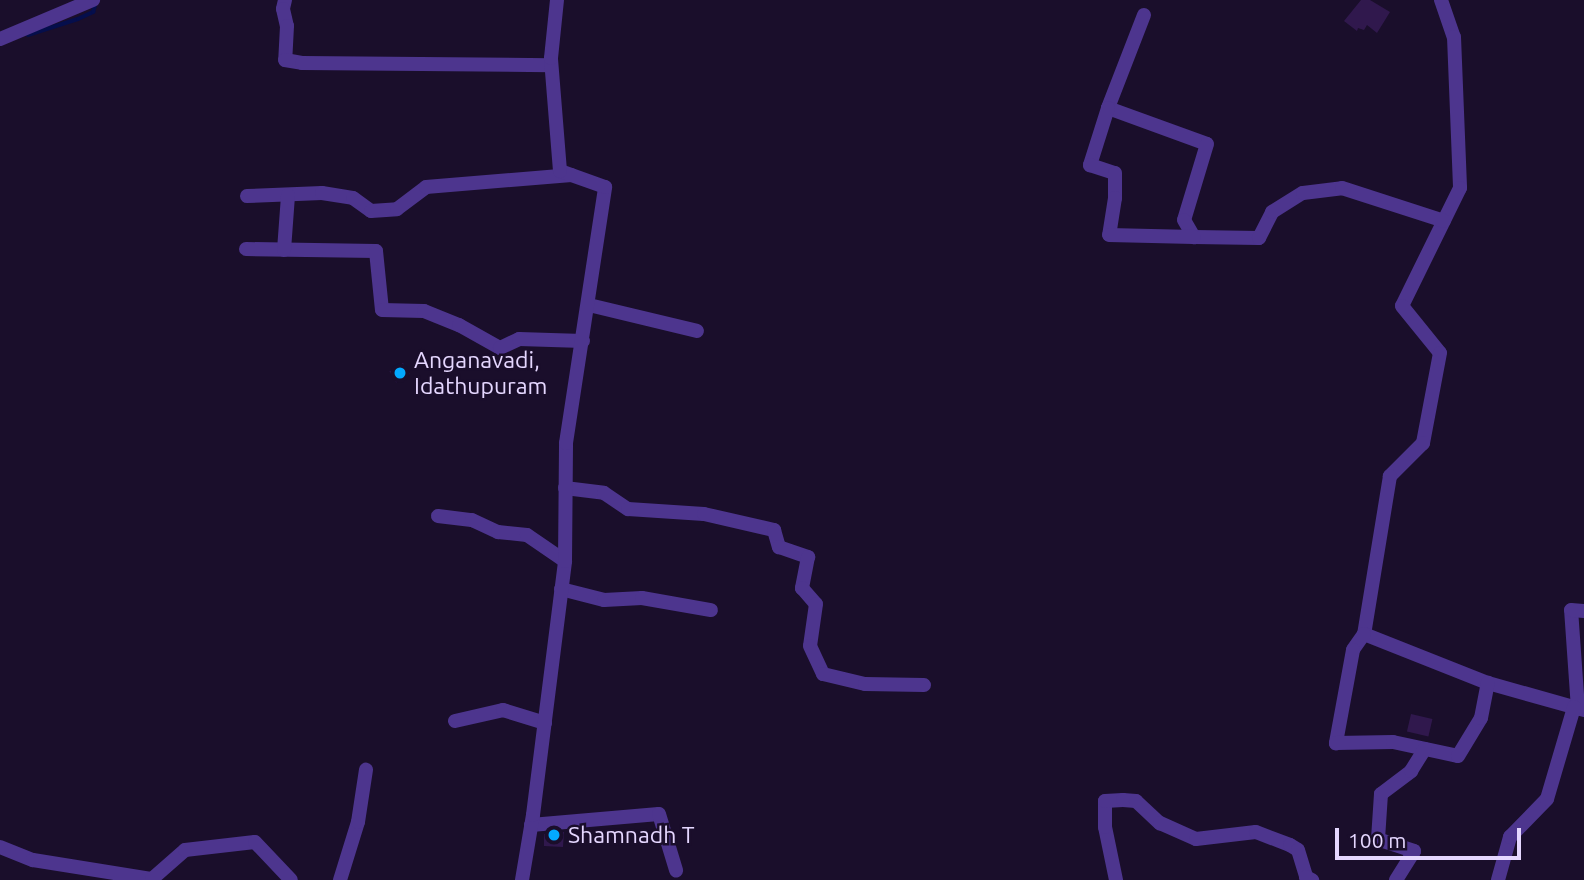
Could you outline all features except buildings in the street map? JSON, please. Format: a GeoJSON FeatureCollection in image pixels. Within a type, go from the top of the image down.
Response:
{"type":"FeatureCollection","features":[{"type":"Feature","properties":{"kind":"street"},"geometry":{"type":"LineString","coordinates":[[0,39],[93,0]]}},
{"type":"Feature","properties":{"kind":"street"},"geometry":{"type":"LineString","coordinates":[[285,0],[285,60],[302,63],[551,65]]}},
{"type":"Feature","properties":{"kind":"street"},"geometry":{"type":"LineString","coordinates":[[522,880],[565,561],[566,443],[605,187],[560,171],[551,65],[557,0]]}},
{"type":"Feature","properties":{"kind":"street"},"geometry":{"type":"LineString","coordinates":[[1441,0],[1454,37],[1460,188],[1402,306],[1440,353],[1423,443],[1390,475],[1364,634],[1353,650],[1336,743],[1393,742],[1458,756],[1481,718],[1488,683]]}},
{"type":"Feature","properties":{"kind":"street"},"geometry":{"type":"LineString","coordinates":[[1144,15],[1108,108],[1090,165],[1115,173],[1115,198],[1109,235],[1259,238],[1272,212],[1303,194],[1342,188],[1444,221]]}},
{"type":"Feature","properties":{"kind":"street"},"geometry":{"type":"LineString","coordinates":[[1108,108],[1207,144],[1184,220],[1194,237]]}},
{"type":"Feature","properties":{"kind":"street"},"geometry":{"type":"LineString","coordinates":[[247,196],[322,193],[353,198],[371,211],[397,209],[426,187],[573,175]]}},
{"type":"Feature","properties":{"kind":"street"},"geometry":{"type":"LineString","coordinates":[[284,250],[288,195]]}},
{"type":"Feature","properties":{"kind":"street"},"geometry":{"type":"LineString","coordinates":[[246,249],[376,251],[382,310],[424,311],[459,325],[500,348],[519,339],[583,341]]}},
{"type":"Feature","properties":{"kind":"street"},"geometry":{"type":"LineString","coordinates":[[589,305],[697,331]]}},
{"type":"Feature","properties":{"kind":"street"},"geometry":{"type":"LineString","coordinates":[[565,488],[604,493],[628,509],[704,514],[774,530],[779,547],[808,557],[802,588],[816,604],[810,646],[822,674],[865,684],[924,685]]}},
{"type":"Feature","properties":{"kind":"street"},"geometry":{"type":"LineString","coordinates":[[438,516],[472,520],[498,532],[527,536],[565,561]]}},
{"type":"Feature","properties":{"kind":"street"},"geometry":{"type":"LineString","coordinates":[[561,589],[604,600],[642,598],[711,610]]}},
{"type":"Feature","properties":{"kind":"street"},"geometry":{"type":"LineString","coordinates":[[1498,880],[1510,837],[1547,799],[1579,709],[1571,610],[1584,611]]}},
{"type":"Feature","properties":{"kind":"street"},"geometry":{"type":"LineString","coordinates":[[1364,634],[1488,683],[1579,709]]}},
{"type":"Feature","properties":{"kind":"street"},"geometry":{"type":"LineString","coordinates":[[455,721],[503,710],[545,723]]}},
{"type":"Feature","properties":{"kind":"street"},"geometry":{"type":"LineString","coordinates":[[1396,880],[1414,851],[1378,839],[1381,794],[1411,771],[1424,749]]}},
{"type":"Feature","properties":{"kind":"street"},"geometry":{"type":"LineString","coordinates":[[340,880],[358,822],[366,770]]}},
{"type":"Feature","properties":{"kind":"street"},"geometry":{"type":"LineString","coordinates":[[1116,880],[1105,827],[1105,800],[1136,800],[1160,823],[1196,839],[1256,832],[1290,845],[1298,850],[1306,877],[1312,880]]}},
{"type":"Feature","properties":{"kind":"street"},"geometry":{"type":"LineString","coordinates":[[531,825],[659,814],[676,870]]}},
{"type":"Feature","properties":{"kind":"street"},"geometry":{"type":"LineString","coordinates":[[0,847],[33,860],[152,879],[185,850],[255,842],[291,880]]}},
{"type":"Feature","properties":{"kind":"waterway"},"geometry":{"type":"LineString","coordinates":[[28,35],[78,19],[93,12],[95,6]]}},
{"type":"Feature","properties":{"kind":"place","name":"Anganavadi, Idathupuram"},"geometry":{"type":"Point","coordinates":[400,373]}},
{"type":"Feature","properties":{"kind":"place","name":"Shamnadh T"},"geometry":{"type":"Point","coordinates":[554,835]}}]}
